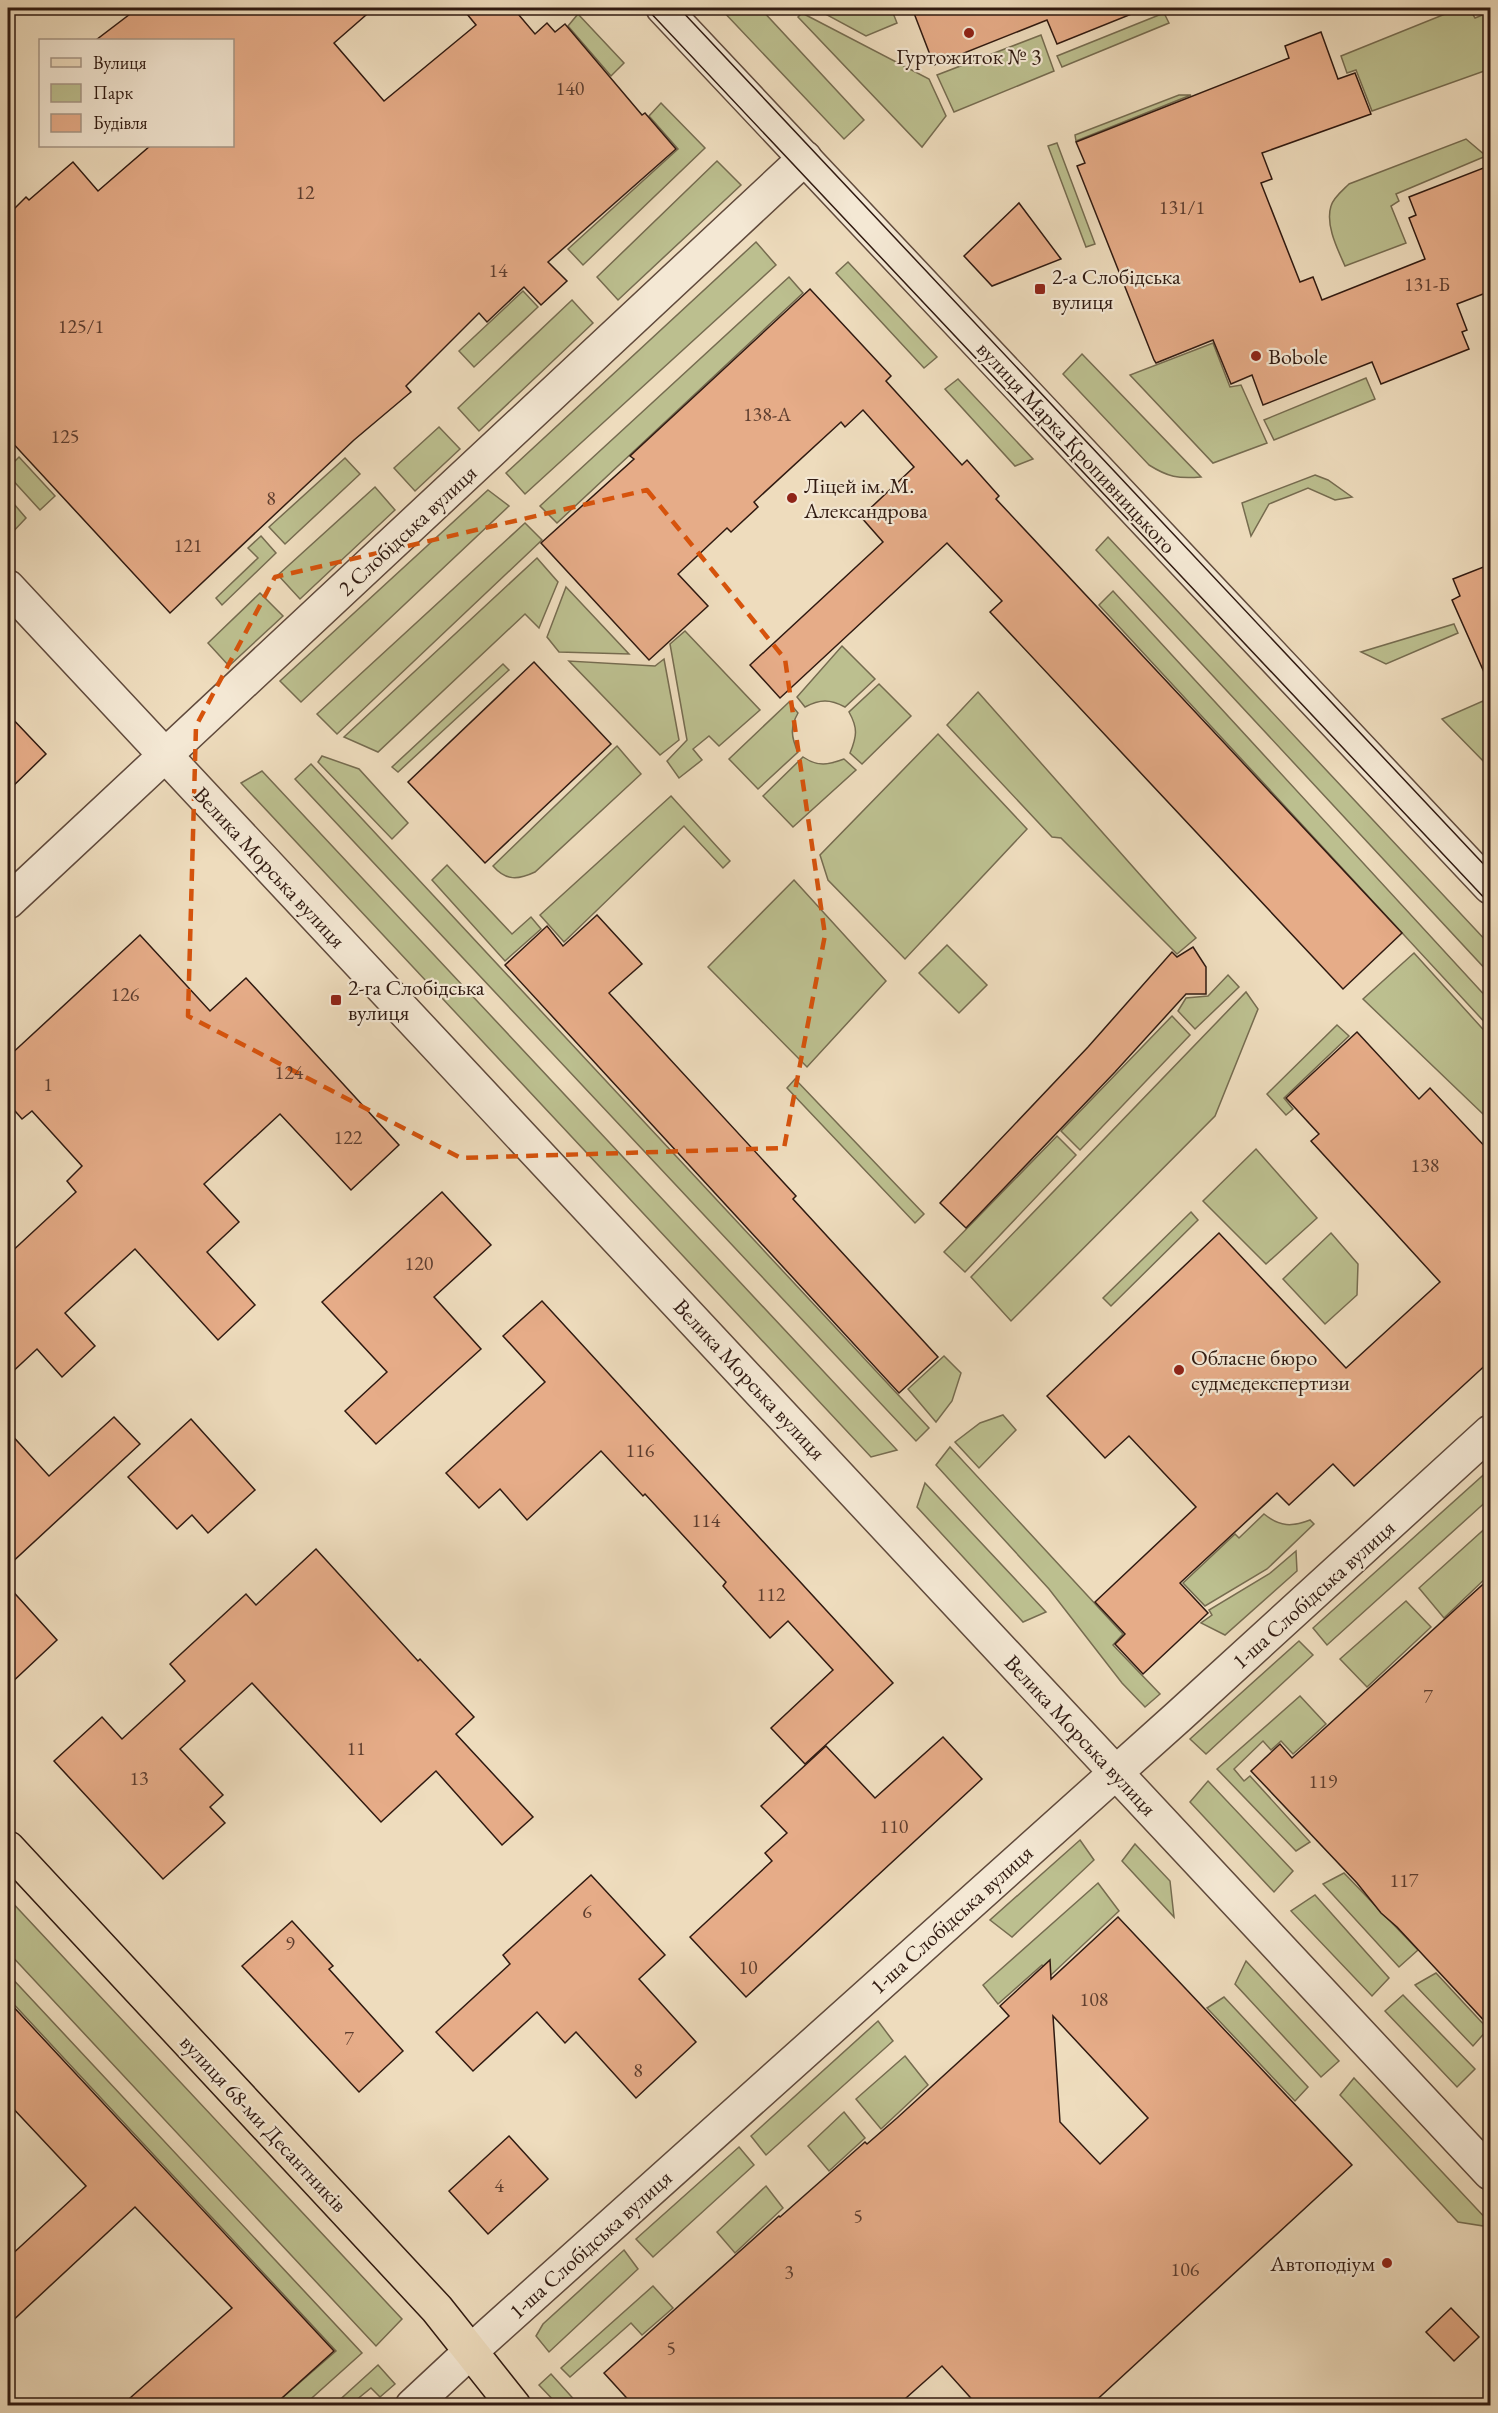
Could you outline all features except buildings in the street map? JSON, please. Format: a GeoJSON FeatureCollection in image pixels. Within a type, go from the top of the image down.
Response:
{"type":"FeatureCollection","features":[{"type":"Feature","properties":{"kind":"main road","name":"вулиця 68-ми Десантників"},"geometry":{"type":"LineString","coordinates":[[8,1848],[437,2309],[514,2406]]}},
{"type":"Feature","properties":{"kind":"street","name":"вулиця Марка Кропивницького"},"geometry":{"type":"LineString","coordinates":[[663,8],[1491,887]]}},
{"type":"Feature","properties":{"kind":"street","name":"2 Слобідська вулиця"},"geometry":{"type":"LineString","coordinates":[[8,902],[805,158]]}},
{"type":"Feature","properties":{"kind":"street","name":"Велика Морська вулиця"},"geometry":{"type":"LineString","coordinates":[[8,587],[1491,2173]]}},
{"type":"Feature","properties":{"kind":"street","name":"1-ша Слобідська вулиця"},"geometry":{"type":"LineString","coordinates":[[412,2406],[1491,1432]]}},
{"type":"Feature","properties":{"kind":"highlighted area"},"geometry":{"type":"Polygon","coordinates":[[[647,490],[785,659],[825,935],[784,1148],[461,1158],[188,1016],[196,726],[275,577],[647,490]]]}},
{"type":"Feature","properties":{"kind":"green space"},"geometry":{"type":"Polygon","coordinates":[[[720,8],[760,8],[864,120],[844,139],[720,8]]]}},
{"type":"Feature","properties":{"kind":"green space"},"geometry":{"type":"Polygon","coordinates":[[[891,8],[897,23],[866,36],[816,9],[891,8]]]}},
{"type":"Feature","properties":{"kind":"green space"},"geometry":{"type":"Polygon","coordinates":[[[1460,8],[1469,8],[1475,18],[1490,12],[1490,69],[1372,111],[1356,70],[1347,73],[1341,56],[1460,8]]]}},
{"type":"Feature","properties":{"kind":"green space"},"geometry":{"type":"Polygon","coordinates":[[[802,13],[929,79],[946,116],[922,147],[798,17],[802,13]]]}},
{"type":"Feature","properties":{"kind":"green space"},"geometry":{"type":"Polygon","coordinates":[[[1164,13],[1169,23],[1062,67],[1057,56],[1164,13]]]}},
{"type":"Feature","properties":{"kind":"green space"},"geometry":{"type":"Polygon","coordinates":[[[578,14],[624,63],[611,76],[568,26],[578,14]]]}},
{"type":"Feature","properties":{"kind":"green space"},"geometry":{"type":"Polygon","coordinates":[[[1041,35],[1054,71],[954,112],[937,75],[1041,35]]]}},
{"type":"Feature","properties":{"kind":"green space"},"geometry":{"type":"Polygon","coordinates":[[[1179,95],[1191,95],[1076,141],[1075,135],[1179,95]]]}},
{"type":"Feature","properties":{"kind":"green space"},"geometry":{"type":"Polygon","coordinates":[[[661,103],[705,148],[583,265],[568,249],[678,149],[649,116],[661,103]]]}},
{"type":"Feature","properties":{"kind":"green space"},"geometry":{"type":"Polygon","coordinates":[[[1466,139],[1486,156],[1396,194],[1399,201],[1391,206],[1406,243],[1345,266],[1333,237],[1330,221],[1331,206],[1338,194],[1349,184],[1466,139]]]}},
{"type":"Feature","properties":{"kind":"green space"},"geometry":{"type":"Polygon","coordinates":[[[1057,143],[1095,244],[1086,247],[1048,146],[1057,143]]]}},
{"type":"Feature","properties":{"kind":"green space"},"geometry":{"type":"Polygon","coordinates":[[[717,161],[741,185],[618,300],[597,277],[717,161]]]}},
{"type":"Feature","properties":{"kind":"green space"},"geometry":{"type":"Polygon","coordinates":[[[756,242],[776,265],[525,494],[506,473],[756,242]]]}},
{"type":"Feature","properties":{"kind":"green space"},"geometry":{"type":"Polygon","coordinates":[[[848,262],[937,357],[924,368],[836,273],[848,262]]]}},
{"type":"Feature","properties":{"kind":"green space"},"geometry":{"type":"Polygon","coordinates":[[[789,277],[803,293],[557,523],[540,506],[789,277]]]}},
{"type":"Feature","properties":{"kind":"green space"},"geometry":{"type":"Polygon","coordinates":[[[523,291],[538,307],[474,367],[459,351],[523,291]]]}},
{"type":"Feature","properties":{"kind":"green space"},"geometry":{"type":"Polygon","coordinates":[[[572,300],[593,323],[479,431],[458,408],[572,300]]]}},
{"type":"Feature","properties":{"kind":"green space"},"geometry":{"type":"Polygon","coordinates":[[[1213,343],[1230,387],[1241,385],[1267,443],[1213,463],[1130,375],[1213,343]]]}},
{"type":"Feature","properties":{"kind":"green space"},"geometry":{"type":"Polygon","coordinates":[[[1082,354],[1201,477],[1174,476],[1149,465],[1063,374],[1082,354]]]}},
{"type":"Feature","properties":{"kind":"green space"},"geometry":{"type":"Polygon","coordinates":[[[1366,378],[1375,399],[1274,440],[1264,420],[1366,378]]]}},
{"type":"Feature","properties":{"kind":"green space"},"geometry":{"type":"Polygon","coordinates":[[[958,379],[1033,459],[1015,466],[945,389],[958,379]]]}},
{"type":"Feature","properties":{"kind":"green space"},"geometry":{"type":"Polygon","coordinates":[[[439,427],[460,449],[415,491],[394,468],[439,427]]]}},
{"type":"Feature","properties":{"kind":"green space"},"geometry":{"type":"Polygon","coordinates":[[[19,457],[55,496],[40,510],[8,475],[8,464],[10,466],[19,457]]]}},
{"type":"Feature","properties":{"kind":"green space"},"geometry":{"type":"Polygon","coordinates":[[[345,458],[360,474],[285,544],[269,527],[345,458]]]}},
{"type":"Feature","properties":{"kind":"green space"},"geometry":{"type":"Polygon","coordinates":[[[1315,475],[1328,480],[1352,497],[1335,500],[1308,488],[1269,504],[1251,536],[1242,503],[1315,475]]]}},
{"type":"Feature","properties":{"kind":"green space"},"geometry":{"type":"Polygon","coordinates":[[[375,487],[395,510],[300,599],[278,575],[375,487]]]}},
{"type":"Feature","properties":{"kind":"green space"},"geometry":{"type":"Polygon","coordinates":[[[488,490],[509,506],[301,702],[280,681],[488,490]]]}},
{"type":"Feature","properties":{"kind":"green space"},"geometry":{"type":"Polygon","coordinates":[[[8,497],[26,518],[9,536],[8,535],[8,497]]]}},
{"type":"Feature","properties":{"kind":"green space"},"geometry":{"type":"Polygon","coordinates":[[[525,523],[542,540],[337,734],[317,714],[525,523]]]}},
{"type":"Feature","properties":{"kind":"green space"},"geometry":{"type":"Polygon","coordinates":[[[261,536],[276,553],[222,605],[216,598],[258,558],[248,548],[261,536]]]}},
{"type":"Feature","properties":{"kind":"green space"},"geometry":{"type":"Polygon","coordinates":[[[1108,537],[1490,945],[1490,974],[1096,550],[1108,537]]]}},
{"type":"Feature","properties":{"kind":"green space"},"geometry":{"type":"Polygon","coordinates":[[[537,558],[558,582],[539,628],[525,614],[378,752],[344,737],[537,558]]]}},
{"type":"Feature","properties":{"kind":"green space"},"geometry":{"type":"Polygon","coordinates":[[[566,587],[629,654],[559,652],[547,637],[566,587]]]}},
{"type":"Feature","properties":{"kind":"green space"},"geometry":{"type":"Polygon","coordinates":[[[1113,591],[1490,1001],[1490,1028],[1099,605],[1113,591]]]}},
{"type":"Feature","properties":{"kind":"green space"},"geometry":{"type":"Polygon","coordinates":[[[260,593],[283,616],[229,666],[208,643],[260,593]]]}},
{"type":"Feature","properties":{"kind":"green space"},"geometry":{"type":"Polygon","coordinates":[[[1454,624],[1458,633],[1386,664],[1361,652],[1454,624]]]}},
{"type":"Feature","properties":{"kind":"green space"},"geometry":{"type":"Polygon","coordinates":[[[685,631],[760,710],[719,746],[709,736],[693,749],[702,760],[679,778],[667,761],[687,740],[670,644],[685,631]]]}},
{"type":"Feature","properties":{"kind":"green space"},"geometry":{"type":"Polygon","coordinates":[[[842,646],[875,679],[845,707],[835,702],[825,701],[815,702],[805,707],[797,697],[842,646]]]}},
{"type":"Feature","properties":{"kind":"green space"},"geometry":{"type":"Polygon","coordinates":[[[664,659],[679,740],[660,755],[569,661],[655,666],[664,659]]]}},
{"type":"Feature","properties":{"kind":"green space"},"geometry":{"type":"Polygon","coordinates":[[[503,664],[509,670],[398,772],[392,767],[503,664]]]}},
{"type":"Feature","properties":{"kind":"green space"},"geometry":{"type":"Polygon","coordinates":[[[879,684],[911,716],[862,764],[850,753],[855,732],[849,712],[879,684]]]}},
{"type":"Feature","properties":{"kind":"green space"},"geometry":{"type":"Polygon","coordinates":[[[978,692],[1196,938],[1177,954],[1061,838],[1052,837],[947,725],[978,692]]]}},
{"type":"Feature","properties":{"kind":"green space"},"geometry":{"type":"Polygon","coordinates":[[[1483,701],[1490,720],[1490,768],[1442,719],[1483,701]]]}},
{"type":"Feature","properties":{"kind":"green space"},"geometry":{"type":"Polygon","coordinates":[[[789,702],[798,713],[792,732],[798,752],[758,789],[729,759],[789,702]]]}},
{"type":"Feature","properties":{"kind":"green space"},"geometry":{"type":"Polygon","coordinates":[[[938,734],[1027,829],[905,959],[828,880],[820,855],[938,734]]]}},
{"type":"Feature","properties":{"kind":"green space"},"geometry":{"type":"Polygon","coordinates":[[[617,746],[641,774],[535,872],[523,877],[512,878],[498,871],[493,866],[617,746]]]}},
{"type":"Feature","properties":{"kind":"green space"},"geometry":{"type":"Polygon","coordinates":[[[322,756],[359,769],[408,823],[392,839],[318,762],[322,756]]]}},
{"type":"Feature","properties":{"kind":"green space"},"geometry":{"type":"Polygon","coordinates":[[[803,757],[823,764],[844,759],[856,770],[793,827],[763,796],[803,757]]]}},
{"type":"Feature","properties":{"kind":"green space"},"geometry":{"type":"Polygon","coordinates":[[[311,764],[929,1428],[916,1441],[295,779],[311,764]]]}},
{"type":"Feature","properties":{"kind":"green space"},"geometry":{"type":"Polygon","coordinates":[[[262,771],[897,1450],[871,1457],[241,783],[262,771]]]}},
{"type":"Feature","properties":{"kind":"green space"},"geometry":{"type":"Polygon","coordinates":[[[671,796],[730,861],[723,868],[684,826],[564,942],[540,915],[671,796]]]}},
{"type":"Feature","properties":{"kind":"green space"},"geometry":{"type":"Polygon","coordinates":[[[447,865],[512,934],[531,917],[541,929],[505,961],[432,880],[447,865]]]}},
{"type":"Feature","properties":{"kind":"green space"},"geometry":{"type":"Polygon","coordinates":[[[794,880],[886,981],[807,1067],[708,967],[794,880]]]}},
{"type":"Feature","properties":{"kind":"green space"},"geometry":{"type":"Polygon","coordinates":[[[947,945],[987,985],[959,1013],[919,973],[947,945]]]}},
{"type":"Feature","properties":{"kind":"green space"},"geometry":{"type":"Polygon","coordinates":[[[1414,953],[1490,1037],[1490,1109],[1484,1115],[1363,999],[1414,953]]]}},
{"type":"Feature","properties":{"kind":"green space"},"geometry":{"type":"Polygon","coordinates":[[[1228,975],[1239,987],[1195,1029],[1178,1011],[1186,998],[1208,996],[1228,975]]]}},
{"type":"Feature","properties":{"kind":"green space"},"geometry":{"type":"Polygon","coordinates":[[[1246,992],[1258,1009],[1215,1116],[1011,1321],[971,1277],[1246,992]]]}},
{"type":"Feature","properties":{"kind":"green space"},"geometry":{"type":"Polygon","coordinates":[[[1172,1016],[1190,1035],[1080,1150],[1061,1131],[1172,1016]]]}},
{"type":"Feature","properties":{"kind":"green space"},"geometry":{"type":"Polygon","coordinates":[[[1337,1025],[1349,1036],[1284,1098],[1293,1109],[1286,1115],[1267,1094],[1337,1025]]]}},
{"type":"Feature","properties":{"kind":"green space"},"geometry":{"type":"Polygon","coordinates":[[[795,1079],[924,1214],[915,1223],[787,1088],[795,1079]]]}},
{"type":"Feature","properties":{"kind":"green space"},"geometry":{"type":"Polygon","coordinates":[[[1057,1136],[1076,1155],[965,1272],[944,1252],[1057,1136]]]}},
{"type":"Feature","properties":{"kind":"green space"},"geometry":{"type":"Polygon","coordinates":[[[1256,1149],[1317,1218],[1266,1264],[1203,1201],[1256,1149]]]}},
{"type":"Feature","properties":{"kind":"green space"},"geometry":{"type":"Polygon","coordinates":[[[1191,1212],[1198,1220],[1111,1306],[1103,1298],[1191,1212]]]}},
{"type":"Feature","properties":{"kind":"green space"},"geometry":{"type":"Polygon","coordinates":[[[1331,1233],[1358,1264],[1357,1295],[1325,1324],[1283,1279],[1331,1233]]]}},
{"type":"Feature","properties":{"kind":"green space"},"geometry":{"type":"Polygon","coordinates":[[[944,1356],[961,1373],[952,1401],[936,1422],[908,1389],[944,1356]]]}},
{"type":"Feature","properties":{"kind":"green space"},"geometry":{"type":"Polygon","coordinates":[[[1003,1415],[1016,1430],[979,1468],[955,1442],[980,1423],[1003,1415]]]}},
{"type":"Feature","properties":{"kind":"green space"},"geometry":{"type":"Polygon","coordinates":[[[950,1447],[1123,1634],[1113,1645],[1160,1694],[1145,1707],[1122,1683],[1049,1589],[936,1465],[950,1447]]]}},
{"type":"Feature","properties":{"kind":"green space"},"geometry":{"type":"Polygon","coordinates":[[[1490,1469],[1490,1498],[1327,1645],[1313,1628],[1490,1469]]]}},
{"type":"Feature","properties":{"kind":"green space"},"geometry":{"type":"Polygon","coordinates":[[[925,1483],[1046,1612],[1023,1622],[917,1507],[925,1483]]]}},
{"type":"Feature","properties":{"kind":"green space"},"geometry":{"type":"Polygon","coordinates":[[[1264,1514],[1275,1521],[1286,1524],[1292,1525],[1310,1520],[1314,1524],[1267,1569],[1205,1606],[1183,1583],[1235,1534],[1239,1538],[1264,1514]]]}},
{"type":"Feature","properties":{"kind":"green space"},"geometry":{"type":"Polygon","coordinates":[[[1490,1524],[1490,1574],[1444,1618],[1419,1588],[1490,1524]]]}},
{"type":"Feature","properties":{"kind":"green space"},"geometry":{"type":"Polygon","coordinates":[[[1296,1551],[1297,1571],[1225,1635],[1201,1623],[1212,1615],[1209,1610],[1269,1574],[1296,1551]]]}},
{"type":"Feature","properties":{"kind":"green space"},"geometry":{"type":"Polygon","coordinates":[[[1406,1601],[1431,1627],[1367,1687],[1340,1659],[1406,1601]]]}},
{"type":"Feature","properties":{"kind":"green space"},"geometry":{"type":"Polygon","coordinates":[[[1299,1641],[1313,1655],[1206,1754],[1190,1739],[1299,1641]]]}},
{"type":"Feature","properties":{"kind":"green space"},"geometry":{"type":"Polygon","coordinates":[[[1300,1696],[1326,1724],[1293,1754],[1281,1741],[1271,1750],[1263,1741],[1234,1769],[1244,1781],[1250,1776],[1310,1842],[1296,1851],[1217,1769],[1300,1696]]]}},
{"type":"Feature","properties":{"kind":"green space"},"geometry":{"type":"Polygon","coordinates":[[[1208,1781],[1293,1871],[1274,1892],[1190,1802],[1208,1781]]]}},
{"type":"Feature","properties":{"kind":"green space"},"geometry":{"type":"Polygon","coordinates":[[[1080,1840],[1094,1860],[1012,1937],[990,1920],[1080,1840]]]}},
{"type":"Feature","properties":{"kind":"green space"},"geometry":{"type":"Polygon","coordinates":[[[1135,1844],[1170,1881],[1174,1917],[1122,1861],[1135,1844]]]}},
{"type":"Feature","properties":{"kind":"green space"},"geometry":{"type":"Polygon","coordinates":[[[1344,1873],[1418,1950],[1399,1967],[1323,1884],[1344,1873]]]}},
{"type":"Feature","properties":{"kind":"green space"},"geometry":{"type":"Polygon","coordinates":[[[1098,1883],[1119,1911],[1051,1975],[1042,1965],[998,2004],[983,1985],[1098,1883]]]}},
{"type":"Feature","properties":{"kind":"green space"},"geometry":{"type":"Polygon","coordinates":[[[1315,1895],[1389,1978],[1372,1996],[1291,1911],[1315,1895]]]}},
{"type":"Feature","properties":{"kind":"green space"},"geometry":{"type":"Polygon","coordinates":[[[8,1898],[402,2319],[376,2346],[8,1952],[8,1898]]]}},
{"type":"Feature","properties":{"kind":"green space"},"geometry":{"type":"Polygon","coordinates":[[[1246,1961],[1339,2061],[1321,2077],[1235,1984],[1246,1961]]]}},
{"type":"Feature","properties":{"kind":"green space"},"geometry":{"type":"Polygon","coordinates":[[[1436,1973],[1488,2029],[1473,2046],[1415,1985],[1436,1973]]]}},
{"type":"Feature","properties":{"kind":"green space"},"geometry":{"type":"Polygon","coordinates":[[[8,1974],[362,2353],[304,2405],[274,2405],[336,2351],[8,1998],[8,1974]]]}},
{"type":"Feature","properties":{"kind":"green space"},"geometry":{"type":"Polygon","coordinates":[[[1403,1995],[1475,2069],[1457,2087],[1385,2011],[1403,1995]]]}},
{"type":"Feature","properties":{"kind":"green space"},"geometry":{"type":"Polygon","coordinates":[[[1224,1997],[1308,2087],[1295,2101],[1207,2008],[1224,1997]]]}},
{"type":"Feature","properties":{"kind":"green space"},"geometry":{"type":"Polygon","coordinates":[[[878,2021],[893,2041],[766,2155],[751,2136],[878,2021]]]}},
{"type":"Feature","properties":{"kind":"green space"},"geometry":{"type":"Polygon","coordinates":[[[905,2056],[928,2085],[881,2129],[856,2099],[905,2056]]]}},
{"type":"Feature","properties":{"kind":"green space"},"geometry":{"type":"Polygon","coordinates":[[[1354,2078],[1490,2223],[1490,2227],[1458,2222],[1340,2095],[1354,2078]]]}},
{"type":"Feature","properties":{"kind":"green space"},"geometry":{"type":"Polygon","coordinates":[[[844,2112],[865,2138],[829,2171],[808,2146],[844,2112]]]}},
{"type":"Feature","properties":{"kind":"green space"},"geometry":{"type":"Polygon","coordinates":[[[739,2147],[754,2165],[653,2257],[636,2239],[739,2147]]]}},
{"type":"Feature","properties":{"kind":"green space"},"geometry":{"type":"Polygon","coordinates":[[[766,2186],[783,2208],[735,2253],[717,2232],[766,2186]]]}},
{"type":"Feature","properties":{"kind":"green space"},"geometry":{"type":"Polygon","coordinates":[[[624,2250],[638,2269],[549,2352],[536,2336],[543,2324],[624,2250]]]}},
{"type":"Feature","properties":{"kind":"green space"},"geometry":{"type":"Polygon","coordinates":[[[653,2286],[673,2308],[642,2335],[631,2323],[570,2377],[561,2368],[653,2286]]]}},
{"type":"Feature","properties":{"kind":"green space"},"geometry":{"type":"Polygon","coordinates":[[[378,2365],[395,2384],[380,2397],[371,2388],[350,2405],[334,2405],[378,2365]]]}},
{"type":"Feature","properties":{"kind":"green space"},"geometry":{"type":"Polygon","coordinates":[[[551,2374],[579,2405],[558,2405],[539,2385],[551,2374]]]}},
{"type":"Feature","properties":{"kind":"tram line"},"geometry":{"type":"LineString","coordinates":[[646,8],[1490,904]]}},
{"type":"Feature","properties":{"kind":"tram line"},"geometry":{"type":"LineString","coordinates":[[679,8],[1490,871]]}},
{"type":"Feature","properties":{"kind":"place","name":"Гуртожиток № 3"},"geometry":{"type":"Point","coordinates":[969,33]}},
{"type":"Feature","properties":{"kind":"place","name":"2-а Слобідська вулиця"},"geometry":{"type":"Point","coordinates":[1040,289]}},
{"type":"Feature","properties":{"kind":"place","name":"Bobole"},"geometry":{"type":"Point","coordinates":[1256,356]}},
{"type":"Feature","properties":{"kind":"place","name":"Ліцей ім. М. Александрова"},"geometry":{"type":"Point","coordinates":[792,498]}},
{"type":"Feature","properties":{"kind":"place","name":"2-га Слобідська вулиця"},"geometry":{"type":"Point","coordinates":[336,1000]}},
{"type":"Feature","properties":{"kind":"place","name":"Обласне бюро судмедекспертизи"},"geometry":{"type":"Point","coordinates":[1179,1370]}},
{"type":"Feature","properties":{"kind":"place","name":"Автоподіум"},"geometry":{"type":"Point","coordinates":[1387,2263]}}]}
